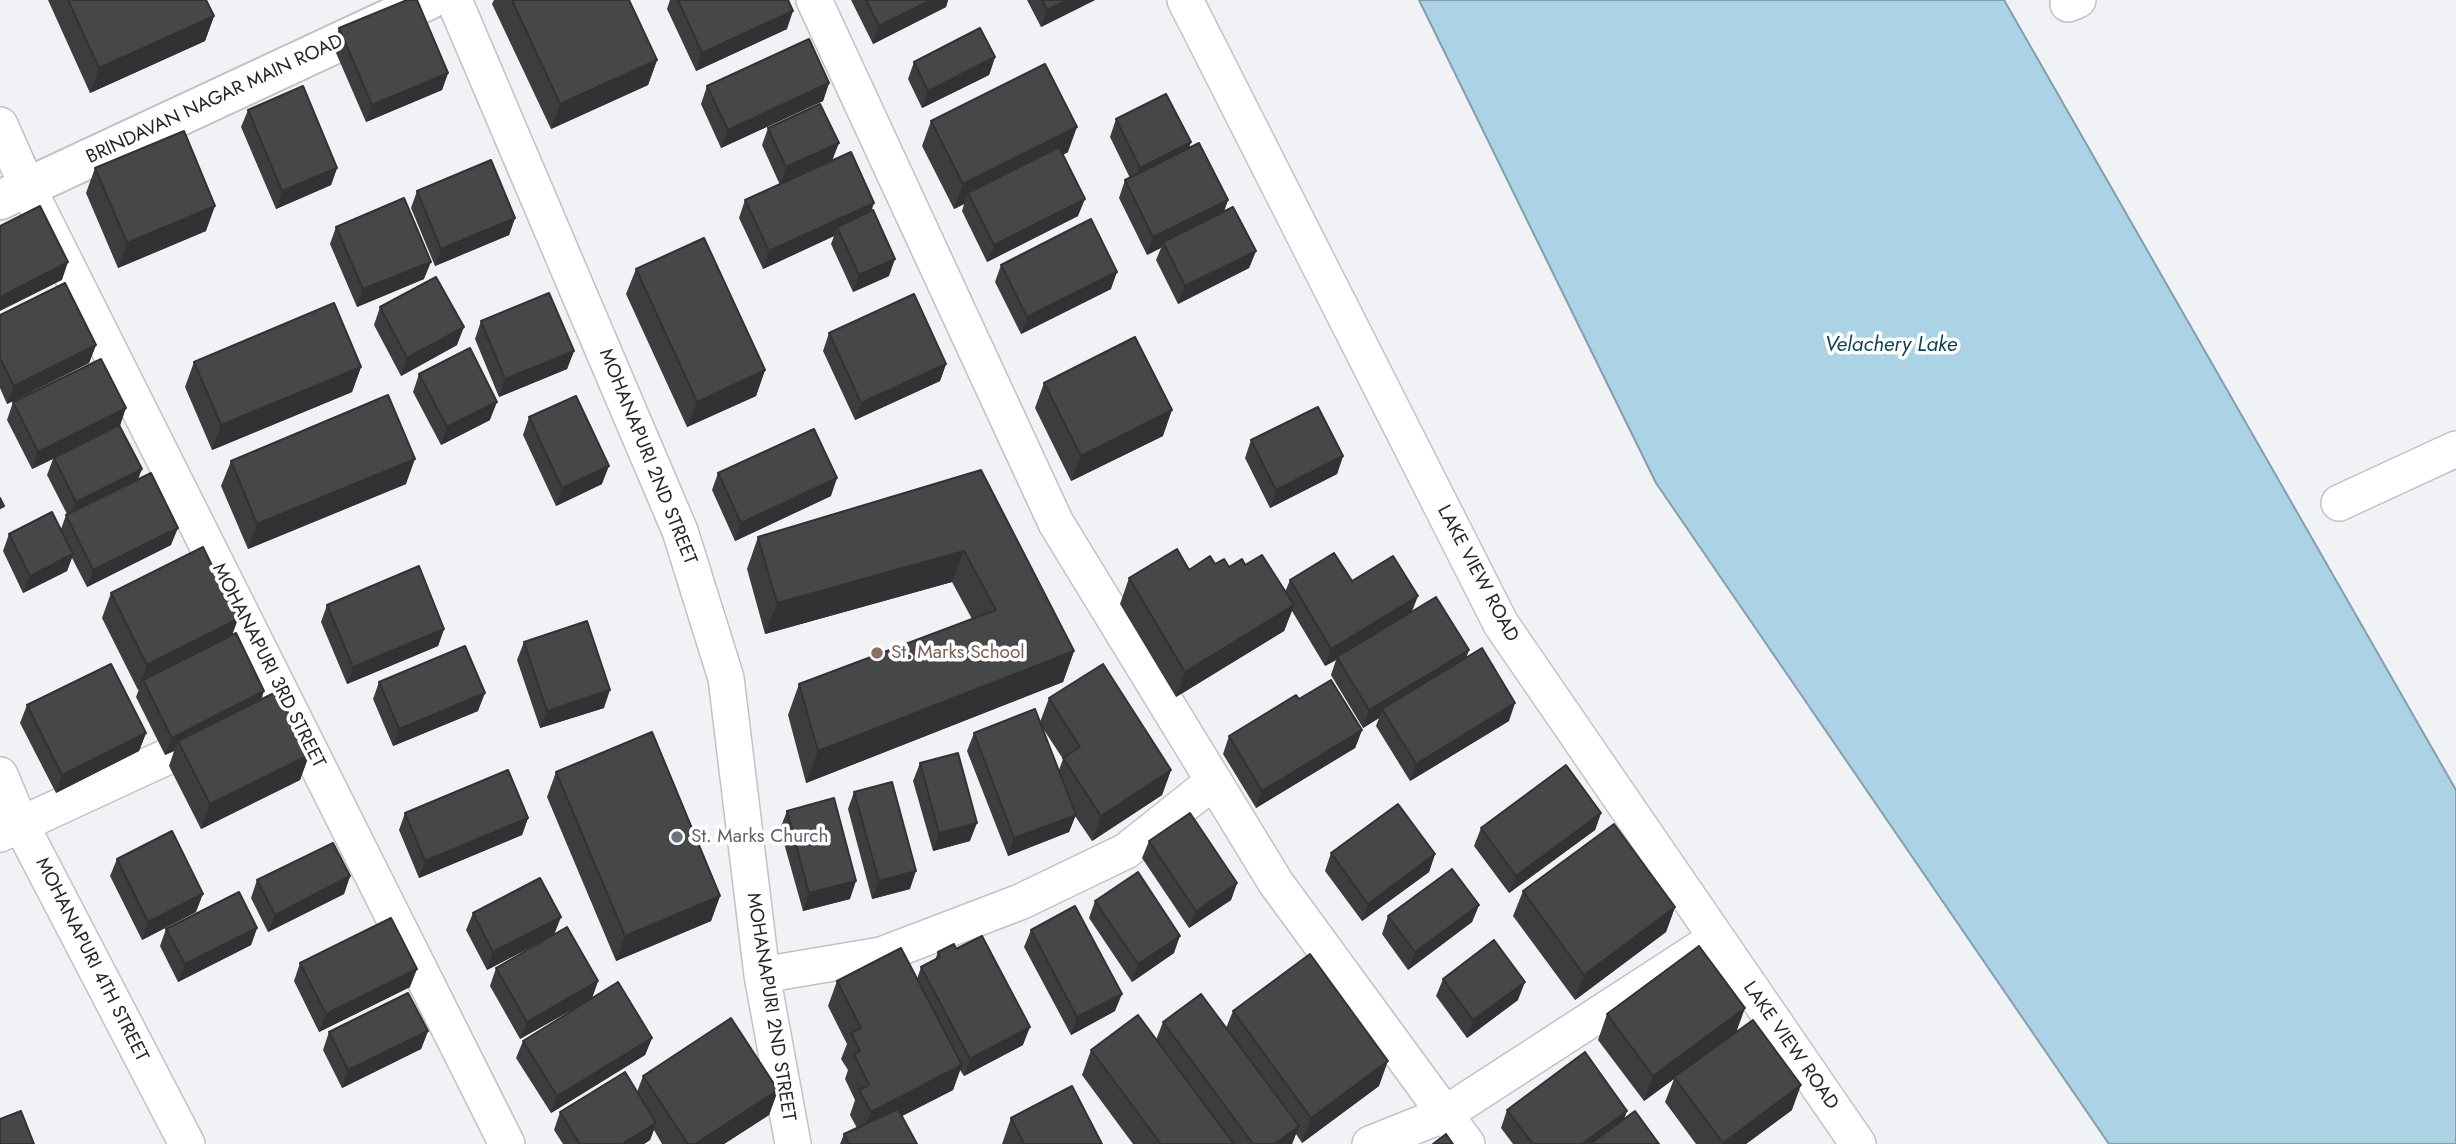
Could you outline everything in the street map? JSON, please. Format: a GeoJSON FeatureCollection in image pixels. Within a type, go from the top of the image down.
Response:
{"type":"FeatureCollection","features":[{"type":"Feature","properties":{"kind":"street","name":"BRINDAVAN NAGAR MAIN ROAD"},"geometry":{"type":"LineString","coordinates":[[14,194],[429,0]]}},
{"type":"Feature","properties":{"kind":"street","name":"MOHANAPURI 2ND STREET"},"geometry":{"type":"LineString","coordinates":[[454,0],[675,519],[726,678],[762,975],[793,1144]]}},
{"type":"Feature","properties":{"kind":"street"},"geometry":{"type":"LineString","coordinates":[[814,0],[1056,523],[1276,883],[1467,1144]]}},
{"type":"Feature","properties":{"kind":"street","name":"LAKE VIEW ROAD"},"geometry":{"type":"LineString","coordinates":[[1185,0],[1501,624],[1858,1144]]}},
{"type":"Feature","properties":{"kind":"street","name":"MOHANAPURI 3RD STREET"},"geometry":{"type":"LineString","coordinates":[[0,125],[14,194],[265,712],[507,1144]]}},
{"type":"Feature","properties":{"kind":"street"},"geometry":{"type":"LineString","coordinates":[[2339,503],[2456,449]]}},
{"type":"Feature","properties":{"kind":"street"},"geometry":{"type":"LineString","coordinates":[[11,830],[265,712]]}},
{"type":"Feature","properties":{"kind":"street","name":"MOHANAPURI 4TH STREET"},"geometry":{"type":"LineString","coordinates":[[0,775],[11,830],[187,1144]]}},
{"type":"Feature","properties":{"kind":"street"},"geometry":{"type":"LineString","coordinates":[[762,975],[881,955],[1020,902],[1126,851],[1214,781]]}},
{"type":"Feature","properties":{"kind":"street"},"geometry":{"type":"LineString","coordinates":[[1370,1144],[1445,1114],[1716,938]]}},
{"type":"Feature","properties":{"kind":"water","name":"Velachery Lake"},"geometry":{"type":"Polygon","coordinates":[[[1419,0],[2004,0],[2456,790],[2456,1144],[2109,1144],[1656,483],[1419,0]]]}},
{"type":"Feature","properties":{"kind":"building"},"geometry":{"type":"Polygon","coordinates":[[[68,0],[206,0],[214,16],[99,68],[68,0]]]}},
{"type":"Feature","properties":{"kind":"building"},"geometry":{"type":"Polygon","coordinates":[[[407,0],[417,0],[448,73],[372,105],[339,28],[407,0]]]}},
{"type":"Feature","properties":{"kind":"building"},"geometry":{"type":"Polygon","coordinates":[[[512,0],[629,0],[657,60],[560,104],[512,0]]]}},
{"type":"Feature","properties":{"kind":"building"},"geometry":{"type":"Polygon","coordinates":[[[678,0],[788,0],[793,11],[702,53],[678,0]]]}},
{"type":"Feature","properties":{"kind":"building"},"geometry":{"type":"Polygon","coordinates":[[[866,0],[931,0],[879,26],[866,0]]]}},
{"type":"Feature","properties":{"kind":"building"},"geometry":{"type":"Polygon","coordinates":[[[1042,0],[1067,0],[1047,10],[1042,0]]]}},
{"type":"Feature","properties":{"kind":"building"},"geometry":{"type":"Polygon","coordinates":[[[980,28],[995,57],[928,91],[914,62],[980,28]]]}},
{"type":"Feature","properties":{"kind":"building"},"geometry":{"type":"Polygon","coordinates":[[[809,39],[829,83],[728,130],[707,86],[809,39]]]}},
{"type":"Feature","properties":{"kind":"building"},"geometry":{"type":"Polygon","coordinates":[[[1045,64],[1077,127],[963,184],[931,121],[1045,64]]]}},
{"type":"Feature","properties":{"kind":"building"},"geometry":{"type":"Polygon","coordinates":[[[303,86],[337,168],[282,191],[248,110],[303,86]]]}},
{"type":"Feature","properties":{"kind":"building"},"geometry":{"type":"Polygon","coordinates":[[[1166,94],[1191,142],[1140,168],[1116,119],[1166,94]]]}},
{"type":"Feature","properties":{"kind":"building"},"geometry":{"type":"Polygon","coordinates":[[[820,104],[839,143],[786,167],[768,128],[820,104]]]}},
{"type":"Feature","properties":{"kind":"building"},"geometry":{"type":"Polygon","coordinates":[[[184,131],[215,206],[127,243],[95,168],[184,131]]]}},
{"type":"Feature","properties":{"kind":"building"},"geometry":{"type":"Polygon","coordinates":[[[1199,143],[1228,200],[1153,237],[1125,180],[1199,143]]]}},
{"type":"Feature","properties":{"kind":"building"},"geometry":{"type":"Polygon","coordinates":[[[1059,147],[1085,199],[994,245],[968,193],[1059,147]]]}},
{"type":"Feature","properties":{"kind":"building"},"geometry":{"type":"Polygon","coordinates":[[[851,152],[874,203],[769,251],[745,200],[851,152]]]}},
{"type":"Feature","properties":{"kind":"building"},"geometry":{"type":"Polygon","coordinates":[[[491,160],[515,218],[441,249],[417,191],[491,160]]]}},
{"type":"Feature","properties":{"kind":"building"},"geometry":{"type":"Polygon","coordinates":[[[404,198],[431,262],[363,289],[336,227],[404,198]]]}},
{"type":"Feature","properties":{"kind":"building"},"geometry":{"type":"Polygon","coordinates":[[[40,206],[68,262],[0,297],[0,226],[40,206]]]}},
{"type":"Feature","properties":{"kind":"building"},"geometry":{"type":"Polygon","coordinates":[[[1233,207],[1256,251],[1185,286],[1163,242],[1233,207]]]}},
{"type":"Feature","properties":{"kind":"building"},"geometry":{"type":"Polygon","coordinates":[[[873,210],[895,259],[859,275],[837,227],[873,210]]]}},
{"type":"Feature","properties":{"kind":"building"},"geometry":{"type":"Polygon","coordinates":[[[1091,219],[1117,272],[1027,317],[1001,265],[1091,219]]]}},
{"type":"Feature","properties":{"kind":"building"},"geometry":{"type":"Polygon","coordinates":[[[704,238],[765,370],[697,402],[636,269],[704,238]]]}},
{"type":"Feature","properties":{"kind":"building"},"geometry":{"type":"Polygon","coordinates":[[[436,277],[464,327],[407,358],[380,307],[436,277]]]}},
{"type":"Feature","properties":{"kind":"building"},"geometry":{"type":"Polygon","coordinates":[[[65,283],[96,345],[14,386],[0,358],[0,315],[65,283]]]}},
{"type":"Feature","properties":{"kind":"building"},"geometry":{"type":"Polygon","coordinates":[[[549,293],[574,351],[505,379],[481,321],[549,293]]]}},
{"type":"Feature","properties":{"kind":"building"},"geometry":{"type":"Polygon","coordinates":[[[914,294],[946,364],[861,403],[829,333],[914,294]]]}},
{"type":"Feature","properties":{"kind":"building"},"geometry":{"type":"Polygon","coordinates":[[[334,303],[361,367],[221,425],[194,362],[334,303]]]}},
{"type":"Feature","properties":{"kind":"building"},"geometry":{"type":"Polygon","coordinates":[[[1135,337],[1172,410],[1081,456],[1044,383],[1135,337]]]}},
{"type":"Feature","properties":{"kind":"building"},"geometry":{"type":"Polygon","coordinates":[[[470,348],[497,402],[447,427],[419,374],[470,348]]]}},
{"type":"Feature","properties":{"kind":"building"},"geometry":{"type":"Polygon","coordinates":[[[101,359],[126,408],[38,452],[13,402],[101,359]]]}},
{"type":"Feature","properties":{"kind":"building"},"geometry":{"type":"Polygon","coordinates":[[[388,395],[415,459],[257,524],[231,461],[388,395]]]}},
{"type":"Feature","properties":{"kind":"building"},"geometry":{"type":"Polygon","coordinates":[[[576,396],[609,466],[562,488],[529,417],[576,396]]]}},
{"type":"Feature","properties":{"kind":"building"},"geometry":{"type":"Polygon","coordinates":[[[1318,407],[1343,456],[1276,490],[1251,440],[1318,407]]]}},
{"type":"Feature","properties":{"kind":"building"},"geometry":{"type":"Polygon","coordinates":[[[119,425],[142,469],[76,502],[54,458],[119,425]]]}},
{"type":"Feature","properties":{"kind":"building"},"geometry":{"type":"Polygon","coordinates":[[[814,429],[837,478],[741,523],[718,473],[814,429]]]}},
{"type":"Feature","properties":{"kind":"building"},"geometry":{"type":"Polygon","coordinates":[[[981,470],[1074,651],[818,751],[799,684],[996,610],[964,551],[777,603],[758,537],[981,470]]]}},
{"type":"Feature","properties":{"kind":"building"},"geometry":{"type":"Polygon","coordinates":[[[151,473],[178,528],[93,570],[66,515],[151,473]]]}},
{"type":"Feature","properties":{"kind":"building"},"geometry":{"type":"Polygon","coordinates":[[[52,512],[73,554],[30,576],[9,534],[52,512]]]}},
{"type":"Feature","properties":{"kind":"building"},"geometry":{"type":"Polygon","coordinates":[[[203,547],[238,619],[147,665],[111,593],[203,547]]]}},
{"type":"Feature","properties":{"kind":"building"},"geometry":{"type":"Polygon","coordinates":[[[1177,549],[1189,570],[1210,556],[1215,564],[1224,559],[1229,567],[1242,559],[1245,565],[1262,555],[1294,605],[1185,672],[1129,578],[1177,549]]]}},
{"type":"Feature","properties":{"kind":"building"},"geometry":{"type":"Polygon","coordinates":[[[1334,553],[1352,581],[1393,556],[1418,596],[1331,649],[1290,580],[1334,553]]]}},
{"type":"Feature","properties":{"kind":"building"},"geometry":{"type":"Polygon","coordinates":[[[419,566],[444,629],[353,667],[327,605],[419,566]]]}},
{"type":"Feature","properties":{"kind":"building"},"geometry":{"type":"Polygon","coordinates":[[[1436,597],[1469,650],[1369,710],[1337,657],[1436,597]]]}},
{"type":"Feature","properties":{"kind":"building"},"geometry":{"type":"Polygon","coordinates":[[[587,621],[610,690],[547,711],[524,642],[587,621]]]}},
{"type":"Feature","properties":{"kind":"building"},"geometry":{"type":"Polygon","coordinates":[[[236,633],[264,691],[172,738],[143,680],[236,633]]]}},
{"type":"Feature","properties":{"kind":"building"},"geometry":{"type":"Polygon","coordinates":[[[465,646],[485,693],[399,729],[379,682],[465,646]]]}},
{"type":"Feature","properties":{"kind":"building"},"geometry":{"type":"Polygon","coordinates":[[[1482,648],[1515,703],[1416,764],[1382,709],[1482,648]]]}},
{"type":"Feature","properties":{"kind":"building"},"geometry":{"type":"Polygon","coordinates":[[[111,664],[146,733],[62,775],[27,705],[111,664]]]}},
{"type":"Feature","properties":{"kind":"building"},"geometry":{"type":"Polygon","coordinates":[[[1103,664],[1171,770],[1101,816],[1063,758],[1080,747],[1049,698],[1103,664]]]}},
{"type":"Feature","properties":{"kind":"building"},"geometry":{"type":"Polygon","coordinates":[[[1331,680],[1362,730],[1262,791],[1229,736],[1296,695],[1299,699],[1331,680]]]}},
{"type":"Feature","properties":{"kind":"building"},"geometry":{"type":"Polygon","coordinates":[[[278,691],[309,755],[210,804],[178,741],[278,691]]]}},
{"type":"Feature","properties":{"kind":"building"},"geometry":{"type":"Polygon","coordinates":[[[1035,709],[1076,815],[1014,838],[974,733],[1035,709]]]}},
{"type":"Feature","properties":{"kind":"building"},"geometry":{"type":"Polygon","coordinates":[[[652,732],[720,896],[625,936],[556,772],[652,732]]]}},
{"type":"Feature","properties":{"kind":"building"},"geometry":{"type":"Polygon","coordinates":[[[958,753],[977,823],[939,833],[920,763],[958,753]]]}},
{"type":"Feature","properties":{"kind":"building"},"geometry":{"type":"Polygon","coordinates":[[[1566,765],[1601,813],[1516,876],[1481,828],[1566,765]]]}},
{"type":"Feature","properties":{"kind":"building"},"geometry":{"type":"Polygon","coordinates":[[[508,770],[528,818],[425,861],[405,813],[508,770]]]}},
{"type":"Feature","properties":{"kind":"building"},"geometry":{"type":"Polygon","coordinates":[[[892,782],[916,871],[879,881],[854,792],[892,782]]]}},
{"type":"Feature","properties":{"kind":"building"},"geometry":{"type":"Polygon","coordinates":[[[834,798],[856,881],[809,893],[787,811],[834,798]]]}},
{"type":"Feature","properties":{"kind":"building"},"geometry":{"type":"Polygon","coordinates":[[[1398,804],[1435,854],[1368,904],[1331,853],[1398,804]]]}},
{"type":"Feature","properties":{"kind":"building"},"geometry":{"type":"Polygon","coordinates":[[[1190,813],[1237,883],[1196,911],[1149,841],[1190,813]]]}},
{"type":"Feature","properties":{"kind":"building"},"geometry":{"type":"Polygon","coordinates":[[[1614,824],[1675,907],[1584,975],[1523,891],[1614,824]]]}},
{"type":"Feature","properties":{"kind":"building"},"geometry":{"type":"Polygon","coordinates":[[[172,831],[203,894],[148,922],[117,859],[172,831]]]}},
{"type":"Feature","properties":{"kind":"building"},"geometry":{"type":"Polygon","coordinates":[[[333,843],[350,876],[275,915],[257,880],[333,843]]]}},
{"type":"Feature","properties":{"kind":"building"},"geometry":{"type":"Polygon","coordinates":[[[1452,869],[1479,905],[1415,952],[1388,916],[1452,869]]]}},
{"type":"Feature","properties":{"kind":"building"},"geometry":{"type":"Polygon","coordinates":[[[1138,872],[1180,936],[1138,964],[1095,901],[1138,872]]]}},
{"type":"Feature","properties":{"kind":"building"},"geometry":{"type":"Polygon","coordinates":[[[540,878],[561,917],[493,952],[473,913],[540,878]]]}},
{"type":"Feature","properties":{"kind":"building"},"geometry":{"type":"Polygon","coordinates":[[[239,892],[257,928],[185,964],[166,929],[239,892]]]}},
{"type":"Feature","properties":{"kind":"building"},"geometry":{"type":"Polygon","coordinates":[[[1075,906],[1122,994],[1077,1017],[1031,930],[1075,906]]]}},
{"type":"Feature","properties":{"kind":"building"},"geometry":{"type":"Polygon","coordinates":[[[391,918],[417,969],[326,1014],[300,963],[391,918]]]}},
{"type":"Feature","properties":{"kind":"building"},"geometry":{"type":"Polygon","coordinates":[[[567,927],[598,981],[527,1022],[496,968],[567,927]]]}},
{"type":"Feature","properties":{"kind":"building"},"geometry":{"type":"Polygon","coordinates":[[[982,936],[1030,1027],[970,1059],[921,967],[940,957],[938,952],[954,944],[956,949],[982,936]]]}},
{"type":"Feature","properties":{"kind":"building"},"geometry":{"type":"Polygon","coordinates":[[[1494,940],[1525,982],[1473,1020],[1443,979],[1494,940]]]}},
{"type":"Feature","properties":{"kind":"building"},"geometry":{"type":"Polygon","coordinates":[[[1699,946],[1745,1008],[1653,1076],[1607,1014],[1699,946]]]}},
{"type":"Feature","properties":{"kind":"building"},"geometry":{"type":"Polygon","coordinates":[[[901,948],[962,1065],[871,1112],[859,1090],[869,1085],[854,1054],[860,1051],[851,1033],[861,1028],[837,981],[901,948]]]}},
{"type":"Feature","properties":{"kind":"building"},"geometry":{"type":"Polygon","coordinates":[[[1310,954],[1388,1061],[1311,1118],[1233,1011],[1310,954]]]}},
{"type":"Feature","properties":{"kind":"building"},"geometry":{"type":"Polygon","coordinates":[[[618,982],[652,1038],[557,1096],[523,1041],[618,982]]]}},
{"type":"Feature","properties":{"kind":"building"},"geometry":{"type":"Polygon","coordinates":[[[408,993],[428,1031],[348,1070],[329,1032],[408,993]]]}},
{"type":"Feature","properties":{"kind":"building"},"geometry":{"type":"Polygon","coordinates":[[[1201,994],[1299,1126],[1275,1144],[1253,1144],[1163,1022],[1201,994]]]}},
{"type":"Feature","properties":{"kind":"building"},"geometry":{"type":"Polygon","coordinates":[[[1138,1015],[1234,1144],[1161,1144],[1091,1050],[1138,1015]]]}},
{"type":"Feature","properties":{"kind":"building"},"geometry":{"type":"Polygon","coordinates":[[[731,1018],[778,1090],[695,1144],[688,1144],[643,1076],[731,1018]]]}},
{"type":"Feature","properties":{"kind":"building"},"geometry":{"type":"Polygon","coordinates":[[[1753,1020],[1801,1085],[1723,1143],[1674,1077],[1753,1020]]]}},
{"type":"Feature","properties":{"kind":"building"},"geometry":{"type":"Polygon","coordinates":[[[1585,1052],[1627,1111],[1582,1144],[1533,1144],[1507,1110],[1585,1052]]]}},
{"type":"Feature","properties":{"kind":"building"},"geometry":{"type":"Polygon","coordinates":[[[625,1072],[656,1123],[622,1144],[580,1144],[560,1112],[625,1072]]]}},
{"type":"Feature","properties":{"kind":"building"},"geometry":{"type":"Polygon","coordinates":[[[1072,1086],[1102,1144],[1024,1144],[1011,1118],[1072,1086]]]}},
{"type":"Feature","properties":{"kind":"building"},"geometry":{"type":"Polygon","coordinates":[[[898,1109],[917,1144],[849,1144],[844,1134],[898,1109]]]}},
{"type":"Feature","properties":{"kind":"building"},"geometry":{"type":"Polygon","coordinates":[[[21,1111],[34,1144],[0,1144],[0,1119],[21,1111]]]}},
{"type":"Feature","properties":{"kind":"building"},"geometry":{"type":"Polygon","coordinates":[[[1635,1111],[1659,1144],[1590,1144],[1635,1111]]]}},
{"type":"Feature","properties":{"kind":"building"},"geometry":{"type":"Polygon","coordinates":[[[1446,1134],[1453,1144],[1433,1144],[1446,1134]]]}},
{"type":"Feature","properties":{"kind":"place","name":"St. Marks School"},"geometry":{"type":"Point","coordinates":[877,653]}},
{"type":"Feature","properties":{"kind":"place","name":"St. Marks Church"},"geometry":{"type":"Point","coordinates":[677,837]}}]}
